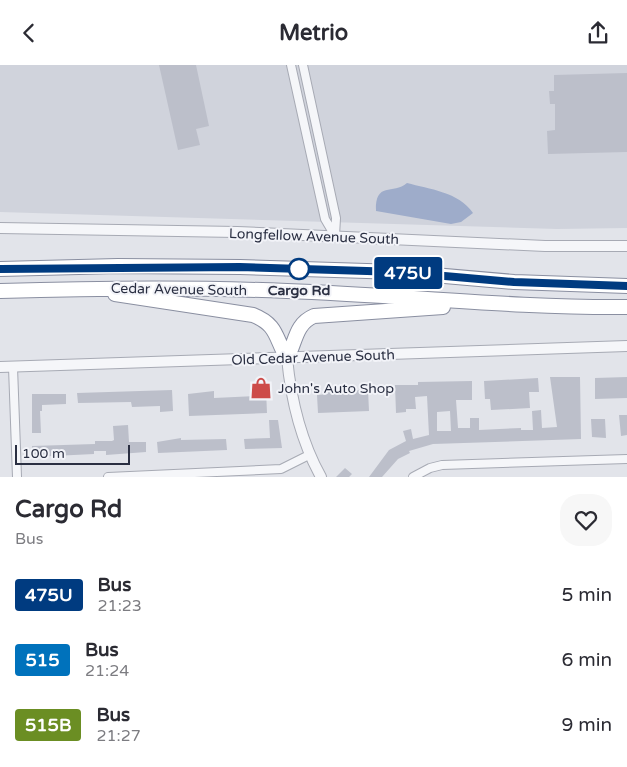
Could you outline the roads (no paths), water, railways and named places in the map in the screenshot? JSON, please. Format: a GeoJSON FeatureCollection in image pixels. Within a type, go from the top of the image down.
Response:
{"type":"FeatureCollection","features":[{"type":"Feature","properties":{"kind":"highway","name":"Cedar Avenue South"},"geometry":{"type":"LineString","coordinates":[[0,269],[240,267],[399,272],[514,282],[627,286]]}},
{"type":"Feature","properties":{"kind":"highway","name":"Cedar Avenue South"},"geometry":{"type":"LineString","coordinates":[[0,291],[138,287],[286,291],[524,305],[627,307]]}},
{"type":"Feature","properties":{"kind":"highway"},"geometry":{"type":"LineString","coordinates":[[82,289],[253,315],[264,319],[272,327],[287,359]]}},
{"type":"Feature","properties":{"kind":"highway"},"geometry":{"type":"LineString","coordinates":[[287,359],[294,346],[298,329],[308,318],[323,313],[524,305]]}},
{"type":"Feature","properties":{"kind":"street"},"geometry":{"type":"LineString","coordinates":[[291,65],[325,219],[335,236]]}},
{"type":"Feature","properties":{"kind":"street"},"geometry":{"type":"LineString","coordinates":[[303,65],[336,218],[335,236]]}},
{"type":"Feature","properties":{"kind":"street","name":"Longfellow Avenue South"},"geometry":{"type":"LineString","coordinates":[[0,228],[335,236],[545,247],[627,246]]}},
{"type":"Feature","properties":{"kind":"street","name":"Old Cedar Avenue South"},"geometry":{"type":"LineString","coordinates":[[0,367],[287,359],[627,346]]}},
{"type":"Feature","properties":{"kind":"street"},"geometry":{"type":"LineString","coordinates":[[287,359],[299,427],[309,455],[321,477]]}},
{"type":"Feature","properties":{"kind":"street"},"geometry":{"type":"LineString","coordinates":[[13,367],[17,477]]}},
{"type":"Feature","properties":{"kind":"street"},"geometry":{"type":"LineString","coordinates":[[108,477],[246,475],[281,469],[309,455]]}},
{"type":"Feature","properties":{"kind":"street"},"geometry":{"type":"LineString","coordinates":[[413,477],[424,470],[442,465],[627,459]]}},
{"type":"Feature","properties":{"kind":"water"},"geometry":{"type":"Polygon","coordinates":[[[407,183],[452,196],[460,200],[473,213],[461,222],[451,224],[376,211],[376,202],[382,192],[407,183]]]}},
{"type":"Feature","properties":{"kind":"place","name":"Cargo Rd"},"geometry":{"type":"Point","coordinates":[299,269]}},
{"type":"Feature","properties":{"kind":"place","name":"John's Auto Shop"},"geometry":{"type":"Point","coordinates":[261,388]}}]}
